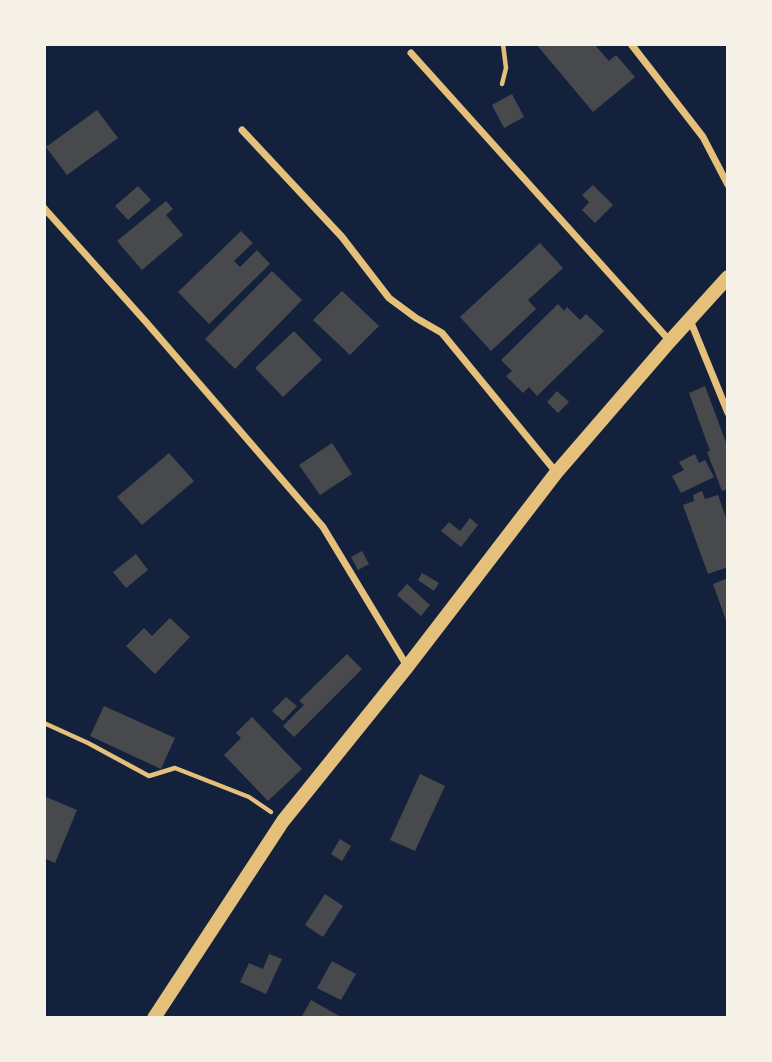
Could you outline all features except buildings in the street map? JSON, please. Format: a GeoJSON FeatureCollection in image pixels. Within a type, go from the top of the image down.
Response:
{"type":"FeatureCollection","features":[{"type":"Feature","properties":{"kind":"main road"},"geometry":{"type":"LineString","coordinates":[[154,1018],[283,821],[407,667],[556,473],[728,277]]}},
{"type":"Feature","properties":{"kind":"street"},"geometry":{"type":"LineString","coordinates":[[631,44],[703,137],[728,186]]}},
{"type":"Feature","properties":{"kind":"street"},"geometry":{"type":"LineString","coordinates":[[411,52],[670,341]]}},
{"type":"Feature","properties":{"kind":"street"},"geometry":{"type":"LineString","coordinates":[[242,130],[342,237],[389,298],[442,333],[556,473]]}},
{"type":"Feature","properties":{"kind":"street"},"geometry":{"type":"LineString","coordinates":[[44,208],[323,527],[407,667]]}},
{"type":"Feature","properties":{"kind":"street"},"geometry":{"type":"LineString","coordinates":[[690,320],[728,413]]}},
{"type":"Feature","properties":{"kind":"path"},"geometry":{"type":"LineString","coordinates":[[502,84],[506,68],[503,44]]}},
{"type":"Feature","properties":{"kind":"path"},"geometry":{"type":"LineString","coordinates":[[44,723],[149,776],[176,768],[249,797],[283,821]]}}]}
